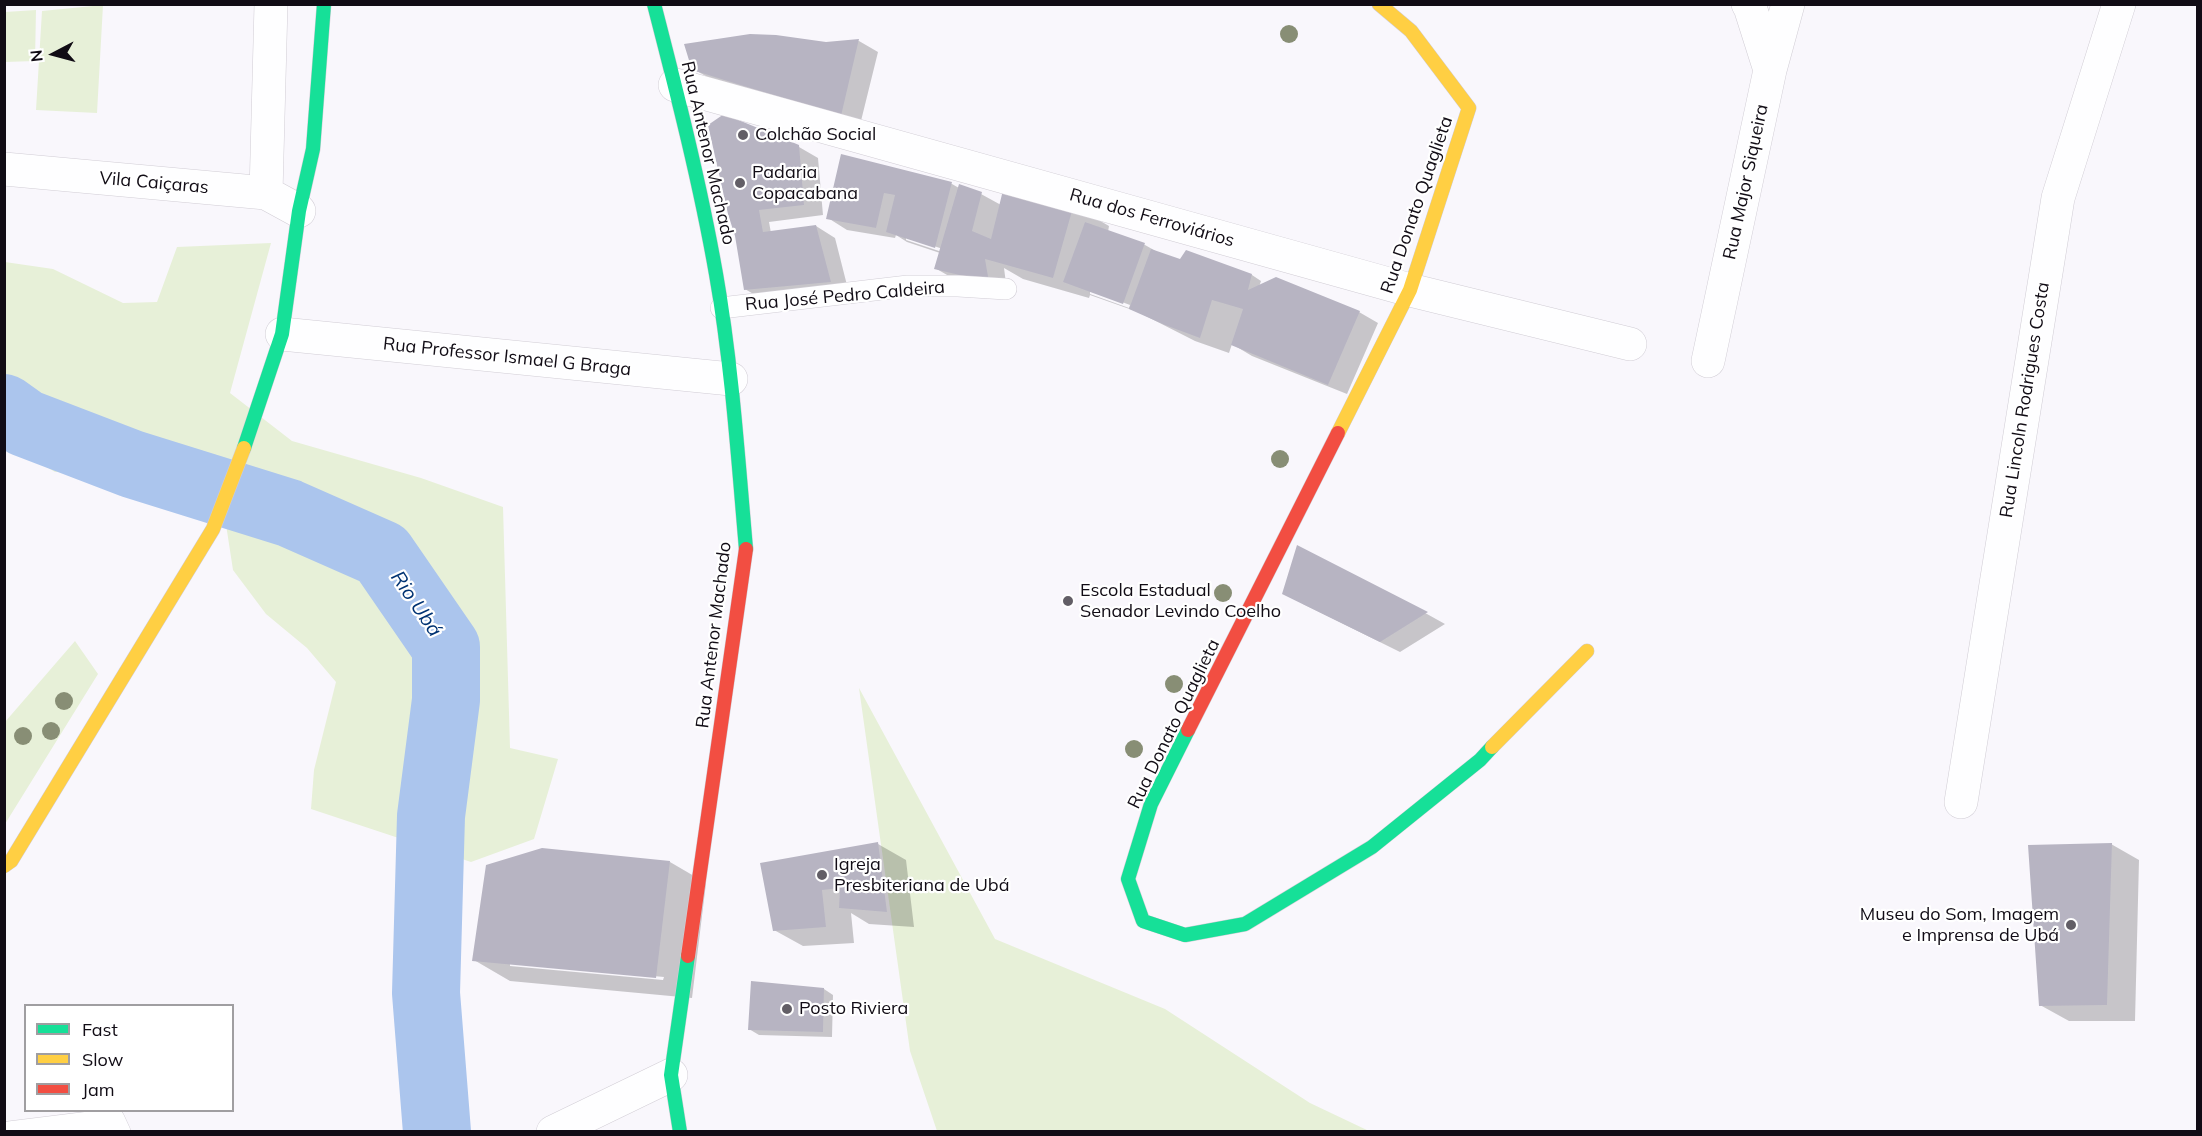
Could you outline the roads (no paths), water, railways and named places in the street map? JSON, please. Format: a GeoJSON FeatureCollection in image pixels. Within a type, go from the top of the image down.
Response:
{"type":"FeatureCollection","features":[{"type":"Feature","properties":{"kind":"street"},"geometry":{"type":"LineString","coordinates":[[266,193],[272,4]]}},
{"type":"Feature","properties":{"kind":"street"},"geometry":{"type":"LineString","coordinates":[[7,867],[213,529],[250,432],[282,334],[299,212],[313,149],[324,4]]}},
{"type":"Feature","properties":{"kind":"street","name":"Rua Antenor Machado"},"geometry":{"type":"LineString","coordinates":[[654,4],[675,85],[716,274],[731,379],[746,550],[671,1075],[680,1131]]}},
{"type":"Feature","properties":{"kind":"street","name":"Rua Donato Quaglieta"},"geometry":{"type":"LineString","coordinates":[[1379,4],[1411,32],[1469,108],[1410,290],[1151,804],[1128,879],[1143,921],[1185,935],[1245,924],[1372,847],[1480,760],[1587,651]]}},
{"type":"Feature","properties":{"kind":"street"},"geometry":{"type":"LineString","coordinates":[[1748,4],[1770,70]]}},
{"type":"Feature","properties":{"kind":"street","name":"Rua Major Siqueira"},"geometry":{"type":"LineString","coordinates":[[1708,361],[1770,70],[1788,4]]}},
{"type":"Feature","properties":{"kind":"street","name":"Rua Lincoln Rodrigues Costa"},"geometry":{"type":"LineString","coordinates":[[1961,802],[2058,198],[2119,4]]}},
{"type":"Feature","properties":{"kind":"street","name":"Rua dos Ferroviários"},"geometry":{"type":"LineString","coordinates":[[675,85],[1410,290],[1630,344]]}},
{"type":"Feature","properties":{"kind":"street","name":"Vila Caiçaras"},"geometry":{"type":"LineString","coordinates":[[4,169],[266,193],[299,212]]}},
{"type":"Feature","properties":{"kind":"street","name":"Rua Professor Ismael G Braga"},"geometry":{"type":"LineString","coordinates":[[282,334],[731,379]]}},
{"type":"Feature","properties":{"kind":"street"},"geometry":{"type":"LineString","coordinates":[[553,1131],[671,1075]]}},
{"type":"Feature","properties":{"kind":"lane","name":"Rua José Pedro Caldeira"},"geometry":{"type":"LineString","coordinates":[[721,308],[908,286],[1006,289]]}},
{"type":"Feature","properties":{"kind":"lane"},"geometry":{"type":"LineString","coordinates":[[9,1131],[114,1119],[120,1131]]}},
{"type":"Feature","properties":{"kind":"waterway","name":"Rio Ubá"},"geometry":{"type":"LineString","coordinates":[[4,408],[25,423],[132,464],[289,513],[382,554],[446,647],[446,700],[431,816],[426,993],[437,1132]]}},
{"type":"Feature","properties":{"kind":"place","name":"Colchão Social"},"geometry":{"type":"Point","coordinates":[743,135]}},
{"type":"Feature","properties":{"kind":"place","name":"Padaria Copacabana"},"geometry":{"type":"Point","coordinates":[740,183]}},
{"type":"Feature","properties":{"kind":"place","name":"Escola Estadual Senador Levindo Coelho"},"geometry":{"type":"Point","coordinates":[1068,601]}},
{"type":"Feature","properties":{"kind":"place","name":"Igreja Presbiteriana de Ubá"},"geometry":{"type":"Point","coordinates":[822,875]}},
{"type":"Feature","properties":{"kind":"place","name":"Museu do Som, Imagem e Imprensa de Ubá"},"geometry":{"type":"Point","coordinates":[2071,925]}},
{"type":"Feature","properties":{"kind":"place","name":"Posto Riviera"},"geometry":{"type":"Point","coordinates":[787,1009]}}]}
